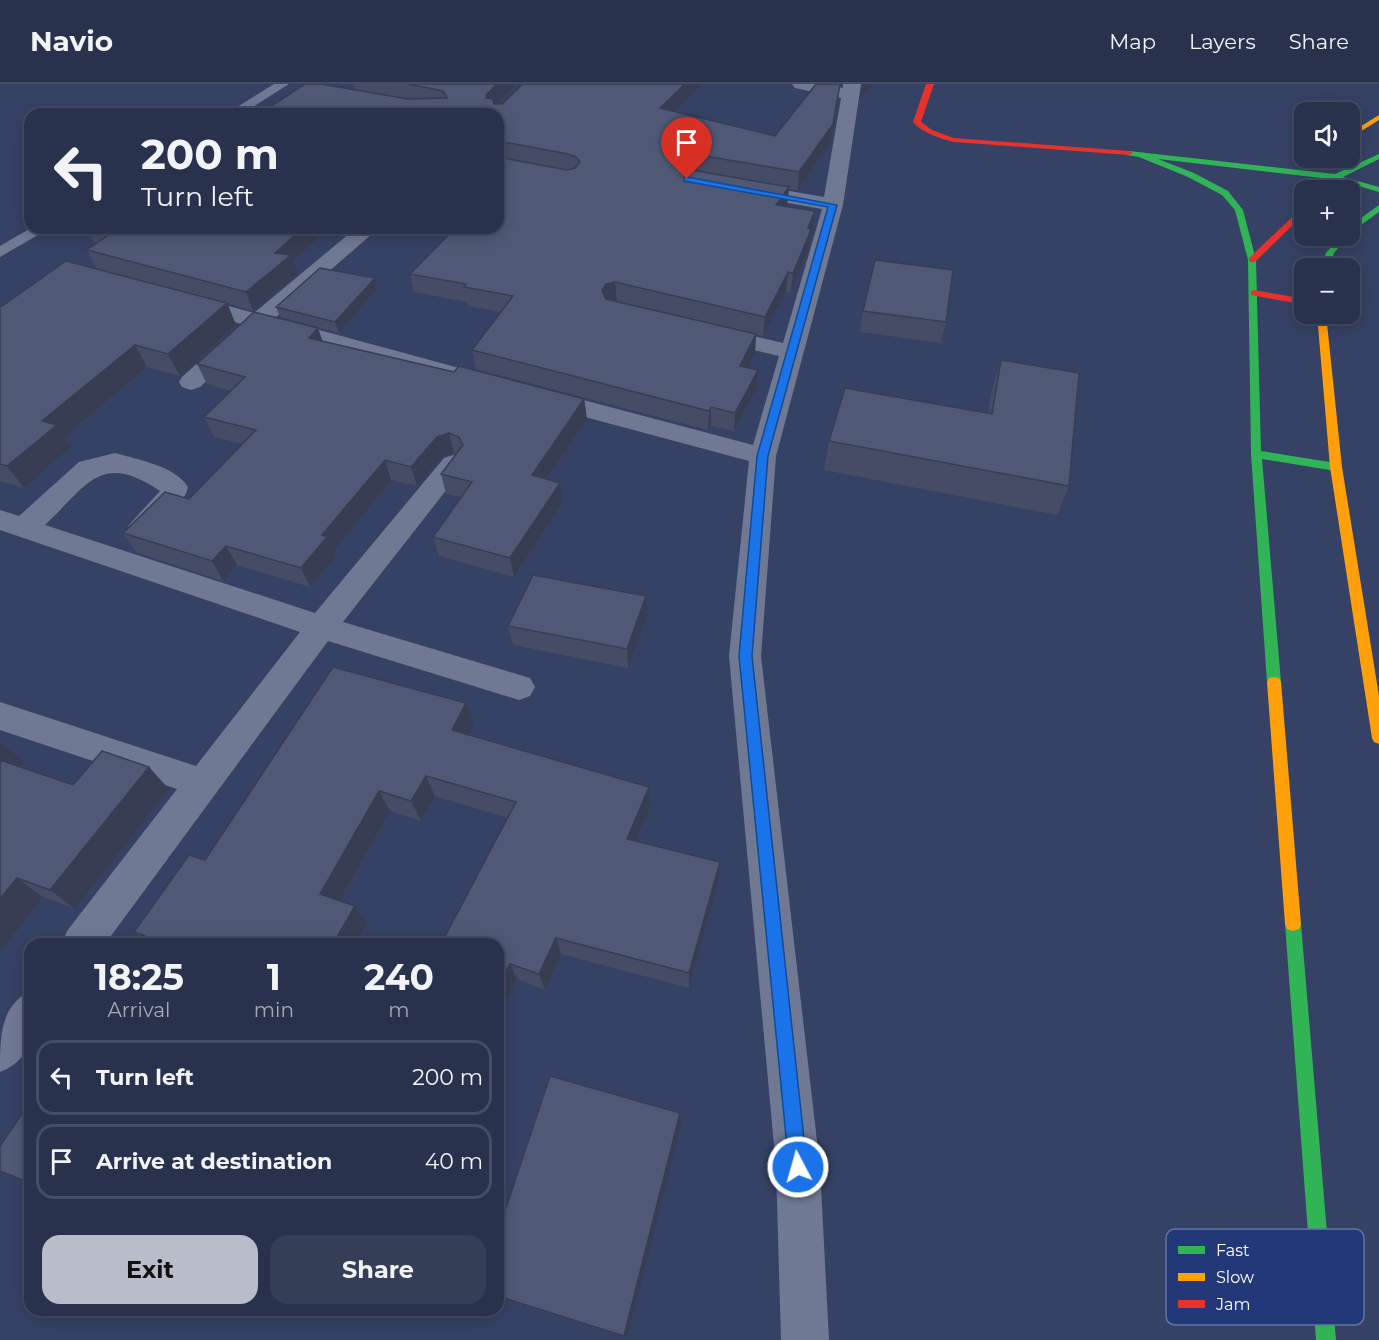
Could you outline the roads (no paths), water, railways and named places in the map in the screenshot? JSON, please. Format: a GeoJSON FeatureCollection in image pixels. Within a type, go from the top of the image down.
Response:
{"type":"FeatureCollection","features":[{"type":"Feature","properties":{"kind":"street"},"geometry":{"type":"LineString","coordinates":[[801,84],[851,89],[833,205],[763,456],[745,656],[798,1167],[805,1340]]}},
{"type":"Feature","properties":{"kind":"street"},"geometry":{"type":"LineString","coordinates":[[930,84],[917,122],[922,128],[935,135],[954,140],[1140,154],[1336,177],[1379,190]]}},
{"type":"Feature","properties":{"kind":"street"},"geometry":{"type":"LineString","coordinates":[[1360,129],[1379,117]]}},
{"type":"Feature","properties":{"kind":"street"},"geometry":{"type":"LineString","coordinates":[[1140,154],[1225,193],[1239,210],[1252,260],[1256,454],[1317,1229]]}},
{"type":"Feature","properties":{"kind":"street"},"geometry":{"type":"LineString","coordinates":[[1333,180],[1379,156]]}},
{"type":"Feature","properties":{"kind":"street"},"geometry":{"type":"LineString","coordinates":[[1297,173],[1304,168]]}},
{"type":"Feature","properties":{"kind":"street"},"geometry":{"type":"LineString","coordinates":[[720,185],[833,205]]}},
{"type":"Feature","properties":{"kind":"street"},"geometry":{"type":"LineString","coordinates":[[1360,222],[1379,208]]}},
{"type":"Feature","properties":{"kind":"street"},"geometry":{"type":"LineString","coordinates":[[1252,260],[1294,219]]}},
{"type":"Feature","properties":{"kind":"street"},"geometry":{"type":"LineString","coordinates":[[191,382],[258,321],[362,234]]}},
{"type":"Feature","properties":{"kind":"street"},"geometry":{"type":"LineString","coordinates":[[1254,293],[1294,300]]}},
{"type":"Feature","properties":{"kind":"street"},"geometry":{"type":"LineString","coordinates":[[170,297],[476,379]]}},
{"type":"Feature","properties":{"kind":"street"},"geometry":{"type":"LineString","coordinates":[[1323,324],[1336,467],[1379,738]]}},
{"type":"Feature","properties":{"kind":"street"},"geometry":{"type":"LineString","coordinates":[[693,328],[792,352]]}},
{"type":"Feature","properties":{"kind":"street"},"geometry":{"type":"LineString","coordinates":[[522,392],[763,456]]}},
{"type":"Feature","properties":{"kind":"street"},"geometry":{"type":"LineString","coordinates":[[1256,454],[1336,467]]}},
{"type":"Feature","properties":{"kind":"street"},"geometry":{"type":"LineString","coordinates":[[12,524],[89,468],[115,462],[154,474],[174,487],[173,495],[112,555]]}},
{"type":"Feature","properties":{"kind":"street"},"geometry":{"type":"LineString","coordinates":[[86,938],[321,627],[453,464]]}},
{"type":"Feature","properties":{"kind":"street"},"geometry":{"type":"LineString","coordinates":[[12,524],[112,555],[321,627],[519,687]]}},
{"type":"Feature","properties":{"kind":"street"},"geometry":{"type":"LineString","coordinates":[[0,716],[203,783]]}},
{"type":"Feature","properties":{"kind":"street"},"geometry":{"type":"LineString","coordinates":[[0,1051],[24,1019]]}},
{"type":"Feature","properties":{"kind":"street"},"geometry":{"type":"LineString","coordinates":[[1325,1325],[1326,1340]]}},
{"type":"Feature","properties":{"kind":"lane"},"geometry":{"type":"LineString","coordinates":[[243,108],[283,84]]}},
{"type":"Feature","properties":{"kind":"lane"},"geometry":{"type":"LineString","coordinates":[[0,252],[32,234]]}}]}
